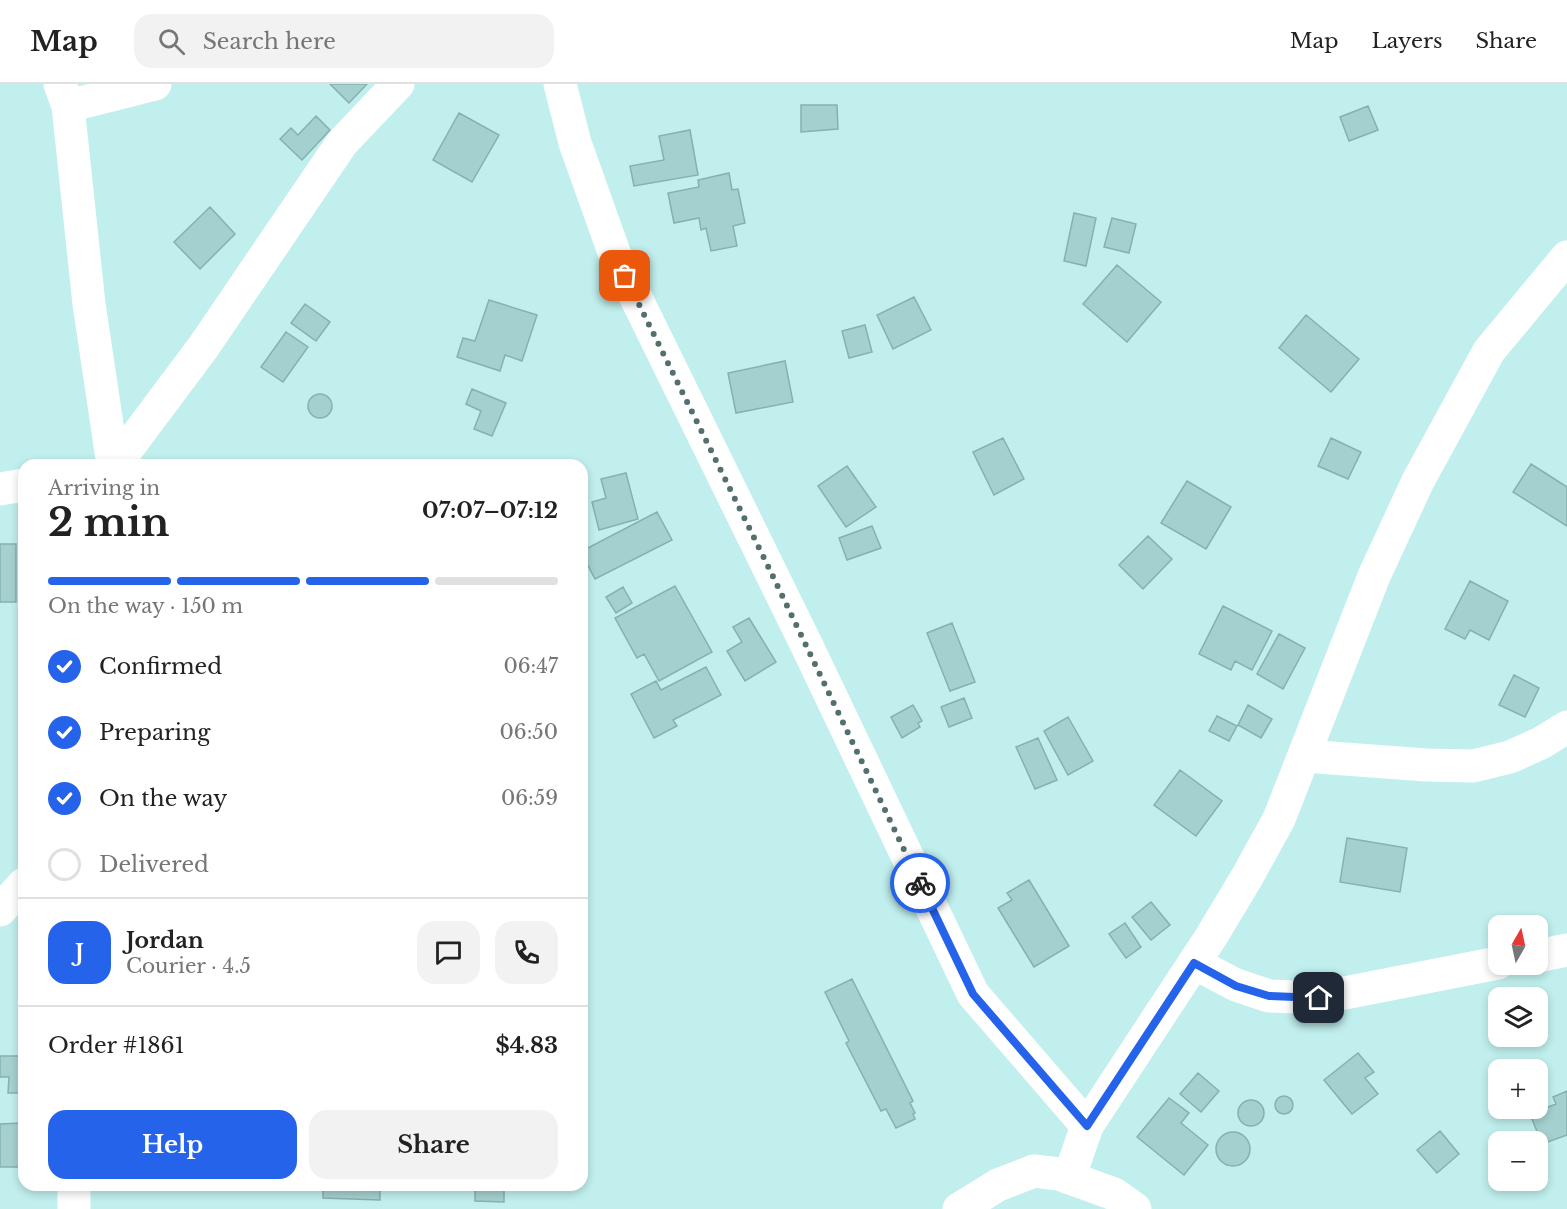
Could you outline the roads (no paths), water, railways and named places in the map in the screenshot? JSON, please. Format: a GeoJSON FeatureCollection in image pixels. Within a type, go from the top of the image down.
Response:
{"type":"FeatureCollection","features":[{"type":"Feature","properties":{"kind":"street"},"geometry":{"type":"LineString","coordinates":[[113,459],[89,304],[64,95],[155,84]]}},
{"type":"Feature","properties":{"kind":"street"},"geometry":{"type":"LineString","coordinates":[[119,459],[204,346],[342,143],[398,84]]}},
{"type":"Feature","properties":{"kind":"street"},"geometry":{"type":"LineString","coordinates":[[560,84],[575,143],[615,255],[812,657],[973,994],[1087,1126]]}},
{"type":"Feature","properties":{"kind":"street"},"geometry":{"type":"LineString","coordinates":[[1069,1178],[1087,1126],[1194,963],[1247,877],[1279,819],[1374,576],[1418,481],[1490,351],[1567,257]]}},
{"type":"Feature","properties":{"kind":"street"},"geometry":{"type":"LineString","coordinates":[[0,489],[18,486]]}},
{"type":"Feature","properties":{"kind":"street"},"geometry":{"type":"LineString","coordinates":[[1304,756],[1473,766],[1510,757],[1541,743],[1567,727]]}},
{"type":"Feature","properties":{"kind":"street"},"geometry":{"type":"LineString","coordinates":[[0,910],[18,890]]}},
{"type":"Feature","properties":{"kind":"street"},"geometry":{"type":"LineString","coordinates":[[1548,954],[1567,950]]}},
{"type":"Feature","properties":{"kind":"street"},"geometry":{"type":"LineString","coordinates":[[1194,963],[1236,986],[1269,996],[1319,998],[1488,965]]}},
{"type":"Feature","properties":{"kind":"street"},"geometry":{"type":"LineString","coordinates":[[959,1209],[998,1185],[1034,1171],[1059,1174],[1114,1194],[1135,1209]]}},
{"type":"Feature","properties":{"kind":"street"},"geometry":{"type":"LineString","coordinates":[[74,1191],[74,1209]]}}]}
